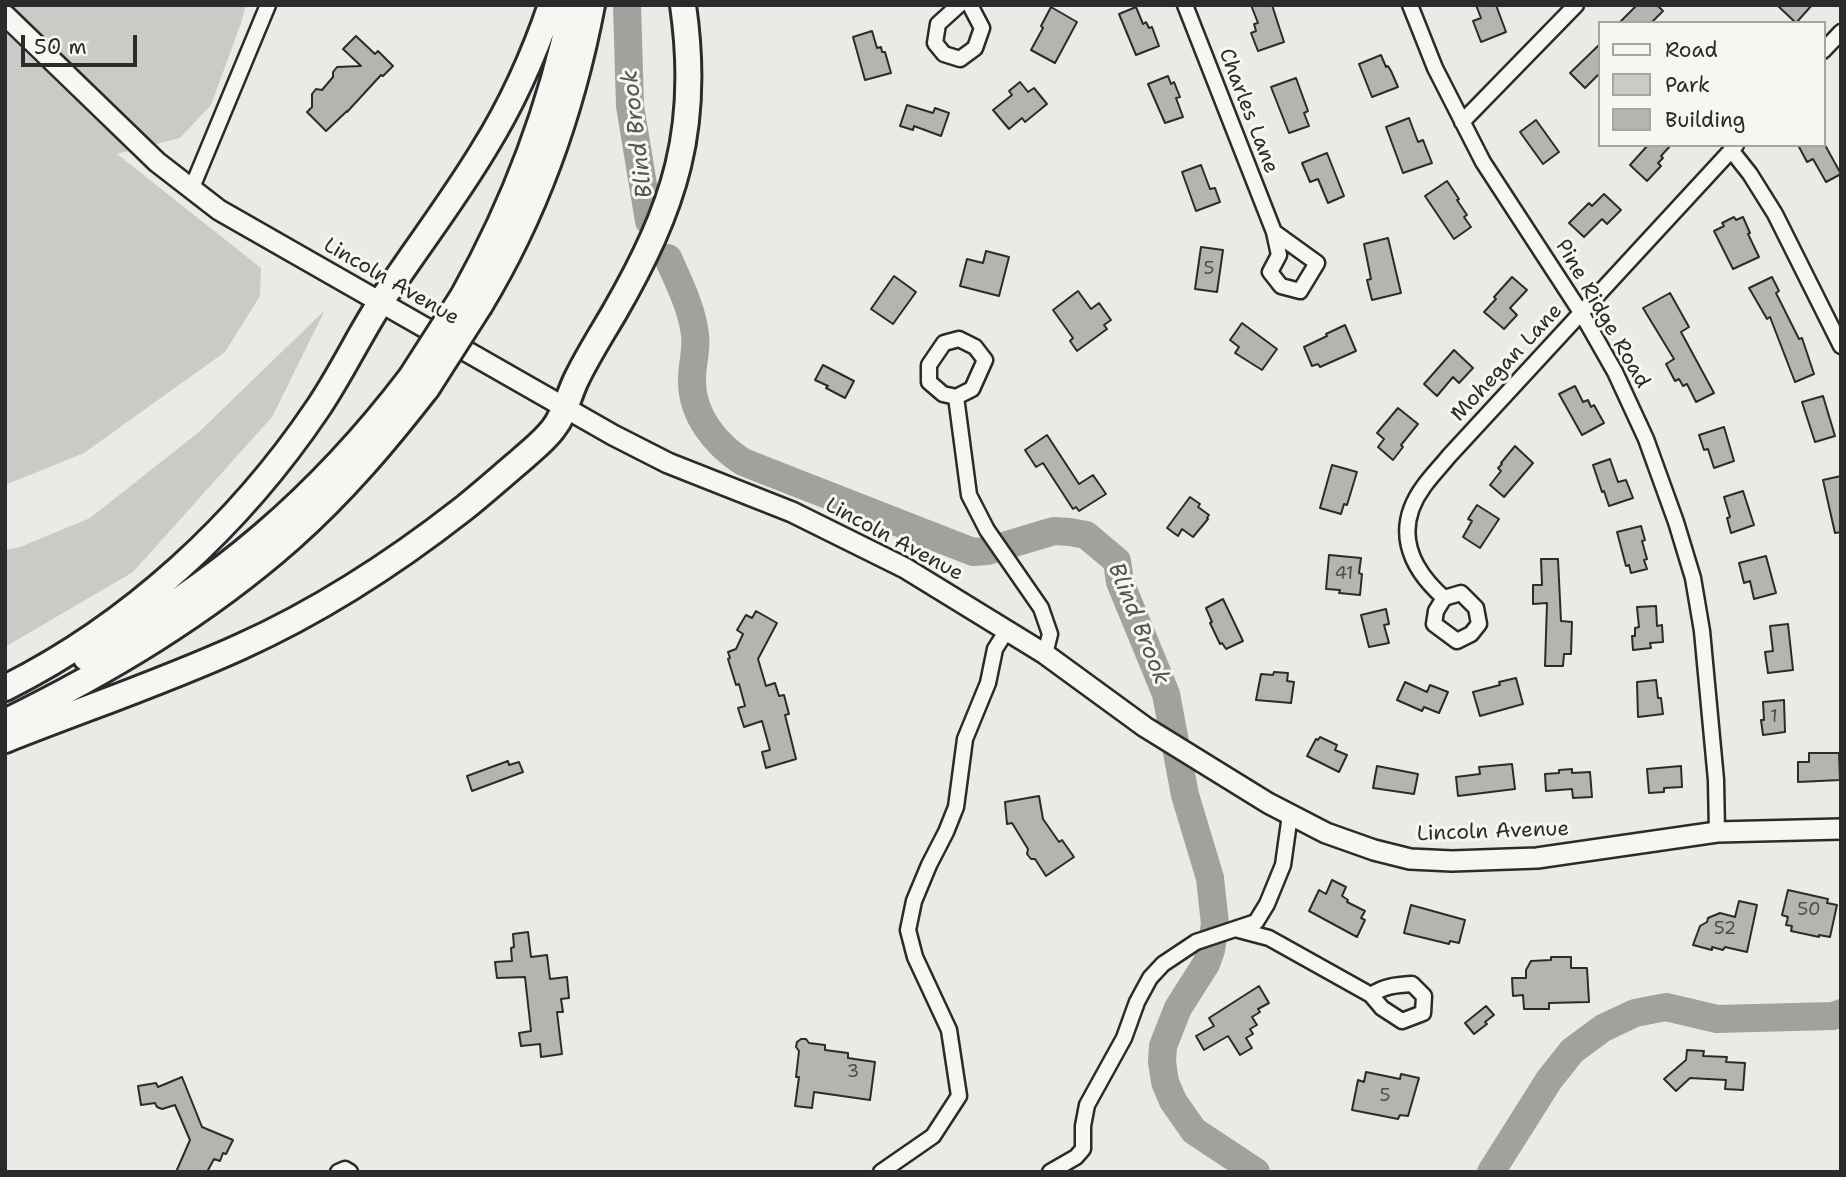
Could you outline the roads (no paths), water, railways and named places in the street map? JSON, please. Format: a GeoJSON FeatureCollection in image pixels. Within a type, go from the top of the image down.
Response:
{"type":"FeatureCollection","features":[{"type":"Feature","properties":{"kind":"highway"},"geometry":{"type":"LineString","coordinates":[[5,688],[43,667],[126,613],[174,572],[223,524],[267,475],[307,424],[380,302],[470,172],[494,132],[527,66],[551,5]]}},
{"type":"Feature","properties":{"kind":"highway"},"geometry":{"type":"LineString","coordinates":[[5,740],[218,657],[341,593],[418,544],[471,503],[547,437],[558,423],[577,378],[630,285],[666,209],[675,181],[685,136],[689,79],[683,5]]}},
{"type":"Feature","properties":{"kind":"highway"},"geometry":{"type":"LineString","coordinates":[[5,722],[135,653],[205,607],[293,537],[352,478],[389,436],[419,382],[522,224],[554,145],[571,92],[585,7]]}},
{"type":"Feature","properties":{"kind":"highway"},"geometry":{"type":"LineString","coordinates":[[5,701],[136,629],[249,549],[311,493],[419,382]]}},
{"type":"Feature","properties":{"kind":"street"},"geometry":{"type":"LineString","coordinates":[[191,190],[268,5]]}},
{"type":"Feature","properties":{"kind":"street"},"geometry":{"type":"LineString","coordinates":[[959,5],[938,24],[935,43],[944,54],[960,59],[975,48],[982,28],[970,5]]}},
{"type":"Feature","properties":{"kind":"street","name":"Charles Lane"},"geometry":{"type":"LineString","coordinates":[[1185,5],[1273,232]]}},
{"type":"Feature","properties":{"kind":"street","name":"Pine Ridge Road"},"geometry":{"type":"LineString","coordinates":[[1410,5],[1435,68],[1483,162],[1582,314],[1615,372],[1646,439],[1693,578],[1702,631],[1714,753],[1717,832]]}},
{"type":"Feature","properties":{"kind":"street"},"geometry":{"type":"LineString","coordinates":[[1462,122],[1576,5]]}},
{"type":"Feature","properties":{"kind":"street","name":"Lincoln Avenue"},"geometry":{"type":"LineString","coordinates":[[5,15],[157,162],[219,209],[613,435],[668,463],[792,512],[905,568],[1045,654],[1145,727],[1268,803],[1326,833],[1410,859],[1438,860],[1537,858],[1717,832],[1841,829]]}},
{"type":"Feature","properties":{"kind":"street"},"geometry":{"type":"LineString","coordinates":[[1825,49],[1841,32]]}},
{"type":"Feature","properties":{"kind":"street"},"geometry":{"type":"LineString","coordinates":[[1734,148],[1775,214],[1839,336]]}},
{"type":"Feature","properties":{"kind":"street","name":"Mohegan Lane"},"geometry":{"type":"LineString","coordinates":[[1444,598],[1429,585],[1416,567],[1408,546],[1407,529],[1412,507],[1423,488],[1449,456],[1734,148]]}},
{"type":"Feature","properties":{"kind":"street"},"geometry":{"type":"LineString","coordinates":[[959,339],[975,347],[985,360],[972,389],[956,397],[943,394],[929,383],[929,365],[944,343],[959,339]]}},
{"type":"Feature","properties":{"kind":"street"},"geometry":{"type":"LineString","coordinates":[[956,397],[969,495],[987,530],[1041,608],[1050,634],[1045,654]]}},
{"type":"Feature","properties":{"kind":"street"},"geometry":{"type":"LineString","coordinates":[[881,1172],[933,1136],[959,1096],[948,1030],[915,957],[908,930],[914,901],[956,807],[965,739],[988,683],[995,649],[1007,630]]}},
{"type":"Feature","properties":{"kind":"street"},"geometry":{"type":"LineString","coordinates":[[1049,1172],[1083,1150],[1083,1126],[1087,1105],[1124,1038],[1137,1002],[1150,978],[1163,964],[1196,942],[1256,922],[1267,904],[1283,865],[1290,814]]}},
{"type":"Feature","properties":{"kind":"street"},"geometry":{"type":"LineString","coordinates":[[1233,929],[1269,938],[1371,995]]}},
{"type":"Feature","properties":{"kind":"street"},"geometry":{"type":"LineString","coordinates":[[338,1172],[350,1172]]}},
{"type":"Feature","properties":{"kind":"waterway","name":"Blind Brook"},"geometry":{"type":"LineString","coordinates":[[627,5],[630,106],[649,221]]}},
{"type":"Feature","properties":{"kind":"waterway","name":"Blind Brook"},"geometry":{"type":"LineString","coordinates":[[668,258],[691,315],[695,335],[693,392],[700,416],[714,437],[743,462],[973,552],[987,551],[1054,531],[1086,535],[1117,561],[1120,582],[1166,694],[1185,795],[1210,878],[1215,924],[1206,964],[1178,1008],[1163,1046],[1165,1082],[1173,1101],[1194,1131],[1256,1172]]}},
{"type":"Feature","properties":{"kind":"waterway","name":"Blind Brook"},"geometry":{"type":"LineString","coordinates":[[1491,1172],[1549,1080],[1572,1051],[1603,1028],[1635,1013],[1666,1007],[1717,1019],[1833,1016],[1841,1013]]}}]}
